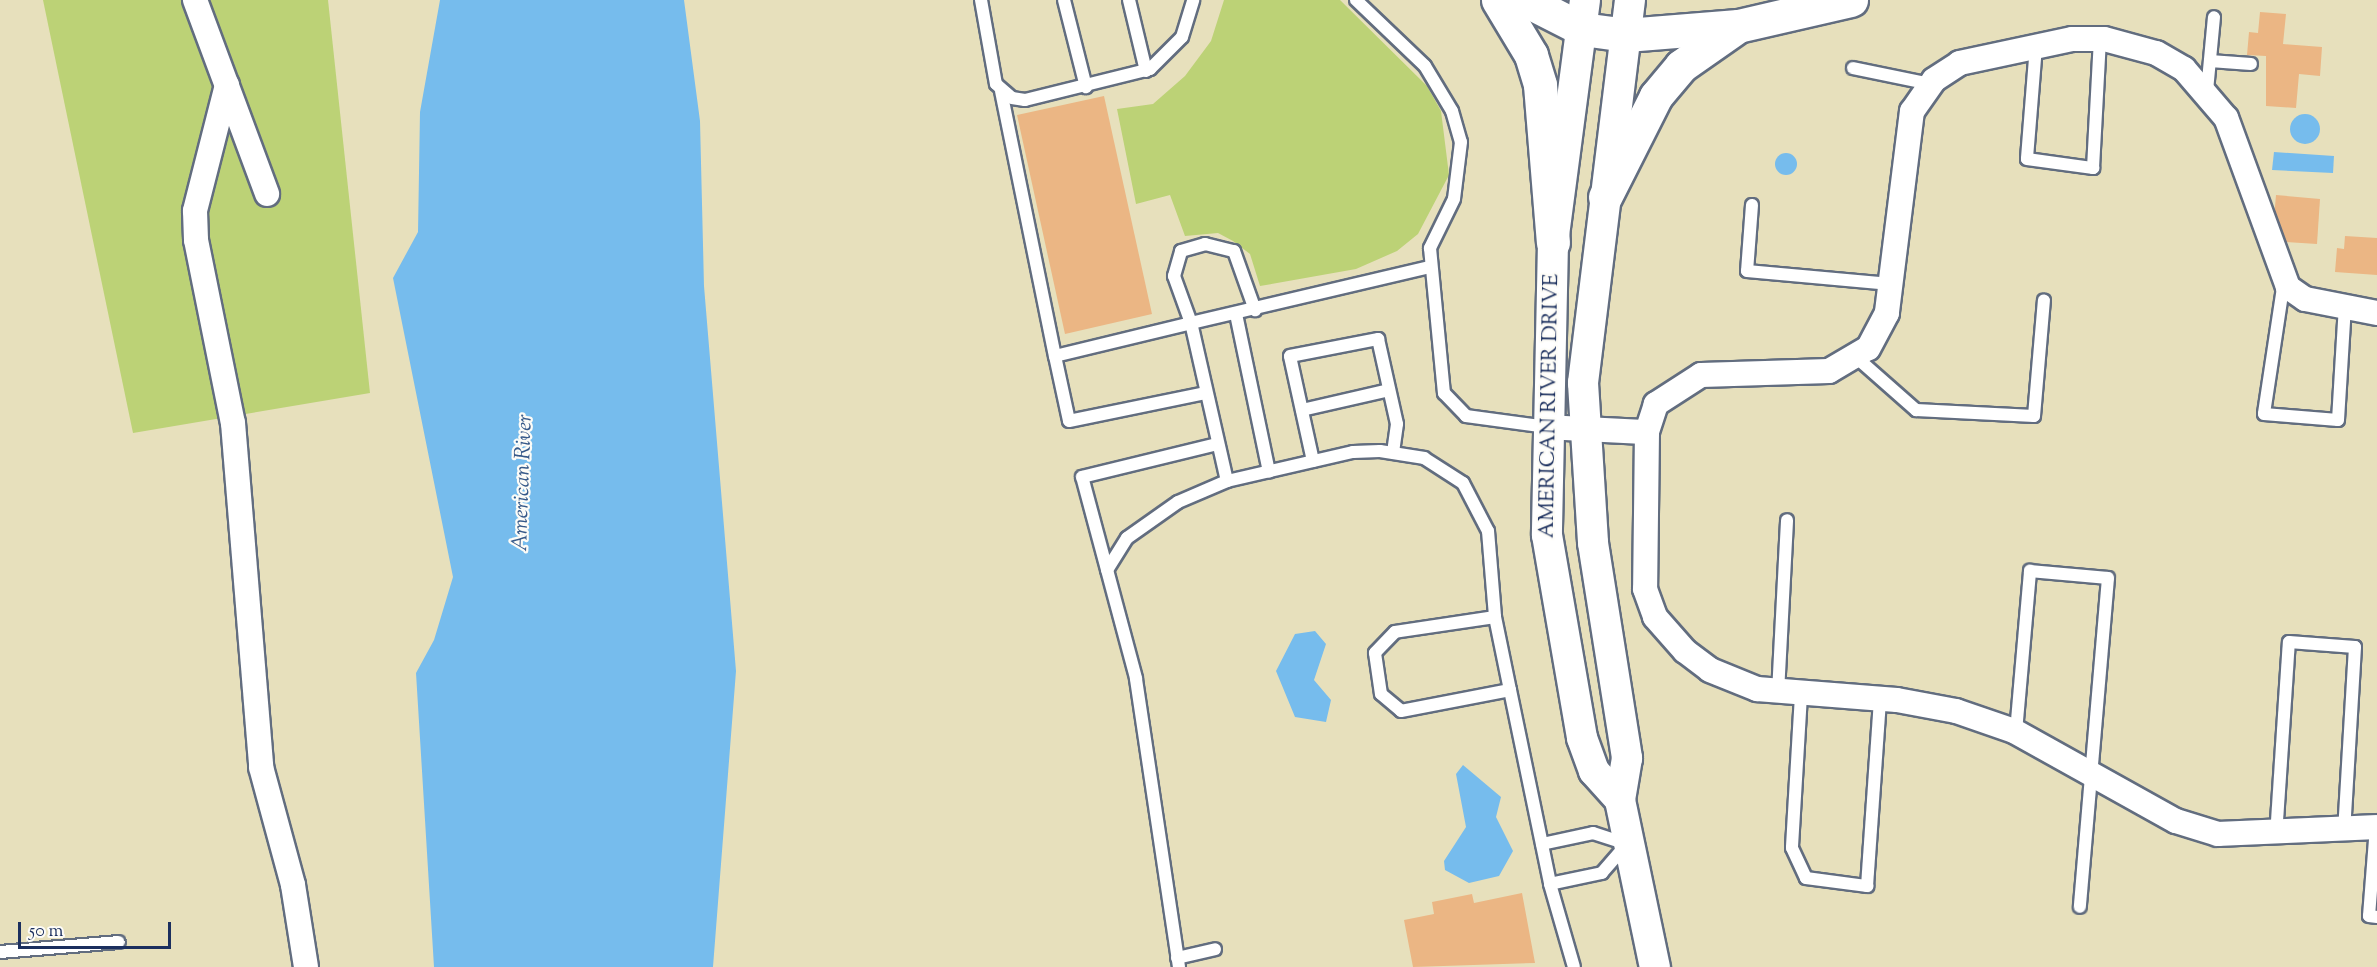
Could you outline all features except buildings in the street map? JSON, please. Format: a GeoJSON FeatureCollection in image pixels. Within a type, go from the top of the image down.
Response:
{"type":"FeatureCollection","features":[{"type":"Feature","properties":{"kind":"main road"},"geometry":{"type":"LineString","coordinates":[[1498,0],[1531,55],[1540,85],[1553,242]]}},
{"type":"Feature","properties":{"kind":"main road"},"geometry":{"type":"LineString","coordinates":[[1525,0],[1583,14],[1626,35],[1738,26],[1851,0]]}},
{"type":"Feature","properties":{"kind":"main road"},"geometry":{"type":"LineString","coordinates":[[1605,197],[1656,96],[1681,66],[1738,26]]}},
{"type":"Feature","properties":{"kind":"street"},"geometry":{"type":"LineString","coordinates":[[195,0],[267,194]]}},
{"type":"Feature","properties":{"kind":"street","name":"AMERICAN RIVER DRIVE"},"geometry":{"type":"LineString","coordinates":[[1630,0],[1584,362],[1585,430],[1593,543],[1628,758],[1620,800],[1627,844],[1655,967]]}},
{"type":"Feature","properties":{"kind":"street","name":"AMERICAN RIVER DRIVE"},"geometry":{"type":"LineString","coordinates":[[1583,14],[1553,242],[1547,428],[1547,535],[1561,633],[1582,738],[1594,771],[1620,800]]}},
{"type":"Feature","properties":{"kind":"street"},"geometry":{"type":"LineString","coordinates":[[2376,827],[2344,832],[2235,837],[2197,829],[2016,732],[1956,711],[1880,698],[1789,694],[1710,669],[1674,641],[1649,606],[1647,432],[1656,404],[1701,375],[1808,374],[1839,368],[1857,358],[1883,325],[1890,284],[1905,133],[1930,84],[1960,63],[2036,46],[2100,39],[2156,53],[2207,91],[2234,134],[2284,278],[2298,296],[2377,313]]}},
{"type":"Feature","properties":{"kind":"street"},"geometry":{"type":"LineString","coordinates":[[227,85],[195,211],[196,240],[235,435],[261,767],[293,885],[306,967]]}},
{"type":"Feature","properties":{"kind":"street"},"geometry":{"type":"LineString","coordinates":[[1547,428],[1647,432]]}},
{"type":"Feature","properties":{"kind":"lane"},"geometry":{"type":"LineString","coordinates":[[981,0],[1069,421],[1206,393]]}},
{"type":"Feature","properties":{"kind":"lane"},"geometry":{"type":"LineString","coordinates":[[1064,0],[1086,87]]}},
{"type":"Feature","properties":{"kind":"lane"},"geometry":{"type":"LineString","coordinates":[[1129,0],[1146,71]]}},
{"type":"Feature","properties":{"kind":"lane"},"geometry":{"type":"LineString","coordinates":[[1001,91],[1025,100],[1146,71],[1182,37],[1193,0]]}},
{"type":"Feature","properties":{"kind":"lane"},"geometry":{"type":"LineString","coordinates":[[1356,0],[1425,66],[1452,111],[1461,142],[1454,199],[1430,248],[1429,267],[1437,294],[1438,375],[1444,393],[1466,416],[1547,428]]}},
{"type":"Feature","properties":{"kind":"lane"},"geometry":{"type":"LineString","coordinates":[[2207,91],[2214,17]]}},
{"type":"Feature","properties":{"kind":"lane"},"geometry":{"type":"LineString","coordinates":[[2036,46],[2027,159],[2093,168],[2100,39]]}},
{"type":"Feature","properties":{"kind":"lane"},"geometry":{"type":"LineString","coordinates":[[2210,61],[2251,64]]}},
{"type":"Feature","properties":{"kind":"lane"},"geometry":{"type":"LineString","coordinates":[[1854,68],[1930,84]]}},
{"type":"Feature","properties":{"kind":"lane"},"geometry":{"type":"LineString","coordinates":[[1752,205],[1747,271],[1890,284]]}},
{"type":"Feature","properties":{"kind":"lane"},"geometry":{"type":"LineString","coordinates":[[1227,481],[1191,323],[1174,276],[1181,251],[1205,244],[1234,251],[1255,310]]}},
{"type":"Feature","properties":{"kind":"lane"},"geometry":{"type":"LineString","coordinates":[[1055,356],[1429,267]]}},
{"type":"Feature","properties":{"kind":"lane"},"geometry":{"type":"LineString","coordinates":[[2284,278],[2264,414],[2338,420],[2345,307]]}},
{"type":"Feature","properties":{"kind":"lane"},"geometry":{"type":"LineString","coordinates":[[1857,358],[1916,410],[2034,416],[2044,300]]}},
{"type":"Feature","properties":{"kind":"lane"},"geometry":{"type":"LineString","coordinates":[[1236,314],[1269,472]]}},
{"type":"Feature","properties":{"kind":"lane"},"geometry":{"type":"LineString","coordinates":[[1313,461],[1290,356],[1378,339],[1397,424],[1393,453]]}},
{"type":"Feature","properties":{"kind":"lane"},"geometry":{"type":"LineString","coordinates":[[1302,410],[1389,390]]}},
{"type":"Feature","properties":{"kind":"lane"},"geometry":{"type":"LineString","coordinates":[[1215,950],[1178,963],[1136,678],[1082,477],[1217,444]]}},
{"type":"Feature","properties":{"kind":"lane"},"geometry":{"type":"LineString","coordinates":[[1107,570],[1127,538],[1179,502],[1227,481],[1353,452],[1393,453],[1447,469],[1475,500],[1488,531],[1495,617],[1550,884],[1574,967]]}},
{"type":"Feature","properties":{"kind":"lane"},"geometry":{"type":"LineString","coordinates":[[1787,520],[1792,848],[1806,878],[1867,886],[1880,698]]}},
{"type":"Feature","properties":{"kind":"lane"},"geometry":{"type":"LineString","coordinates":[[2016,732],[2030,571],[2108,578],[2080,907]]}},
{"type":"Feature","properties":{"kind":"lane"},"geometry":{"type":"LineString","coordinates":[[1495,617],[1395,632],[1375,653],[1381,694],[1401,711],[1510,690]]}},
{"type":"Feature","properties":{"kind":"lane"},"geometry":{"type":"LineString","coordinates":[[2276,836],[2289,642],[2355,647],[2344,832]]}},
{"type":"Feature","properties":{"kind":"lane"},"geometry":{"type":"LineString","coordinates":[[2376,827],[2369,916],[2377,916]]}},
{"type":"Feature","properties":{"kind":"lane"},"geometry":{"type":"LineString","coordinates":[[1542,844],[1593,833],[1627,844],[1602,873],[1550,884]]}},
{"type":"Feature","properties":{"kind":"lane"},"geometry":{"type":"LineString","coordinates":[[0,952],[119,942]]}},
{"type":"Feature","properties":{"kind":"green space"},"geometry":{"type":"Polygon","coordinates":[[[43,0],[328,0],[370,393],[133,433],[43,0]]]}},
{"type":"Feature","properties":{"kind":"green space"},"geometry":{"type":"Polygon","coordinates":[[[1224,0],[1340,0],[1427,86],[1441,111],[1449,175],[1418,234],[1397,251],[1356,269],[1260,286],[1250,254],[1233,241],[1218,233],[1185,236],[1170,195],[1136,204],[1117,109],[1153,104],[1185,76],[1211,41],[1224,0]]]}},
{"type":"Feature","properties":{"kind":"water","name":"American River"},"geometry":{"type":"Polygon","coordinates":[[[440,0],[684,0],[700,121],[704,286],[736,671],[713,967],[434,967],[416,673],[434,640],[453,577],[393,278],[418,232],[420,112],[440,0]]]}},
{"type":"Feature","properties":{"kind":"water"},"geometry":{"type":"Polygon","coordinates":[[[2305,114],[2311,115],[2319,123],[2319,135],[2311,143],[2305,144],[2299,143],[2291,135],[2290,129],[2291,123],[2299,115],[2305,114]]]}},
{"type":"Feature","properties":{"kind":"water"},"geometry":{"type":"Polygon","coordinates":[[[2274,152],[2334,156],[2333,173],[2272,170],[2274,152]]]}},
{"type":"Feature","properties":{"kind":"water"},"geometry":{"type":"Polygon","coordinates":[[[1786,153],[1794,156],[1797,164],[1794,172],[1786,175],[1778,172],[1775,164],[1778,156],[1786,153]]]}},
{"type":"Feature","properties":{"kind":"water"},"geometry":{"type":"Polygon","coordinates":[[[1315,631],[1326,644],[1314,680],[1331,700],[1326,722],[1295,717],[1276,671],[1295,634],[1315,631]]]}},
{"type":"Feature","properties":{"kind":"water"},"geometry":{"type":"Polygon","coordinates":[[[1463,765],[1501,797],[1496,817],[1513,851],[1499,876],[1469,883],[1445,870],[1444,861],[1466,827],[1456,774],[1463,765]]]}}]}
